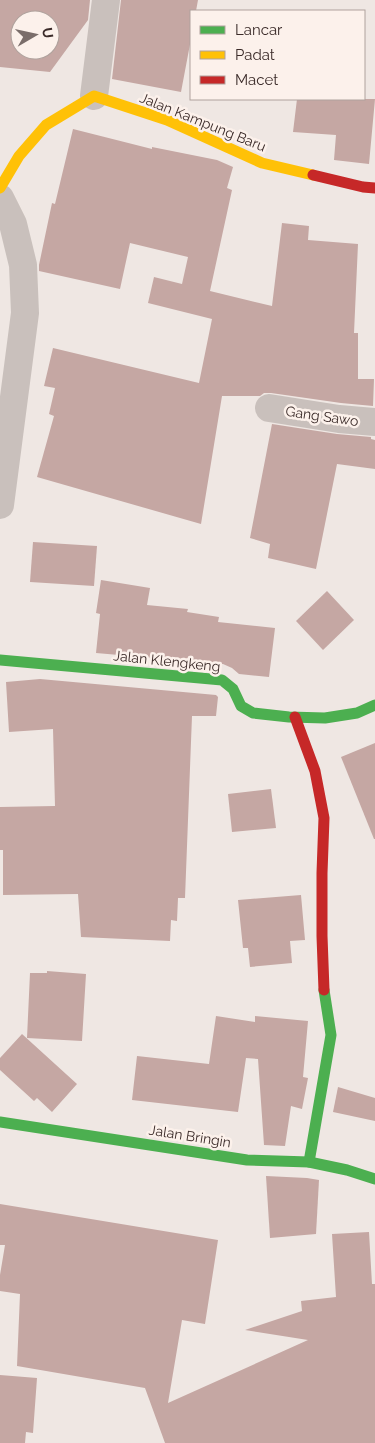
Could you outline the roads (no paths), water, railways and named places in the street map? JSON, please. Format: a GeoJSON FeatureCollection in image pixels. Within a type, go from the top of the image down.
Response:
{"type":"FeatureCollection","features":[{"type":"Feature","properties":{"kind":"street"},"geometry":{"type":"LineString","coordinates":[[0,188],[19,156],[46,125],[94,96],[106,0]]}},
{"type":"Feature","properties":{"kind":"street","name":"Jalan Kampung Baru"},"geometry":{"type":"LineString","coordinates":[[94,96],[166,120],[262,163],[375,188]]}},
{"type":"Feature","properties":{"kind":"street"},"geometry":{"type":"LineString","coordinates":[[0,198],[13,224],[23,265],[25,313],[1,495]]}},
{"type":"Feature","properties":{"kind":"street","name":"Gang Sawo"},"geometry":{"type":"LineString","coordinates":[[269,408],[339,419],[375,422]]}},
{"type":"Feature","properties":{"kind":"street","name":"Jalan Klengkeng"},"geometry":{"type":"LineString","coordinates":[[0,660],[222,680],[233,689],[241,706],[253,713],[295,718],[325,718],[356,712],[375,705]]}},
{"type":"Feature","properties":{"kind":"street"},"geometry":{"type":"LineString","coordinates":[[295,718],[315,771],[324,818],[322,936],[324,990],[331,1035],[309,1162]]}},
{"type":"Feature","properties":{"kind":"street","name":"Jalan Bringin"},"geometry":{"type":"LineString","coordinates":[[0,1122],[246,1160],[309,1162],[347,1170],[375,1179]]}}]}
